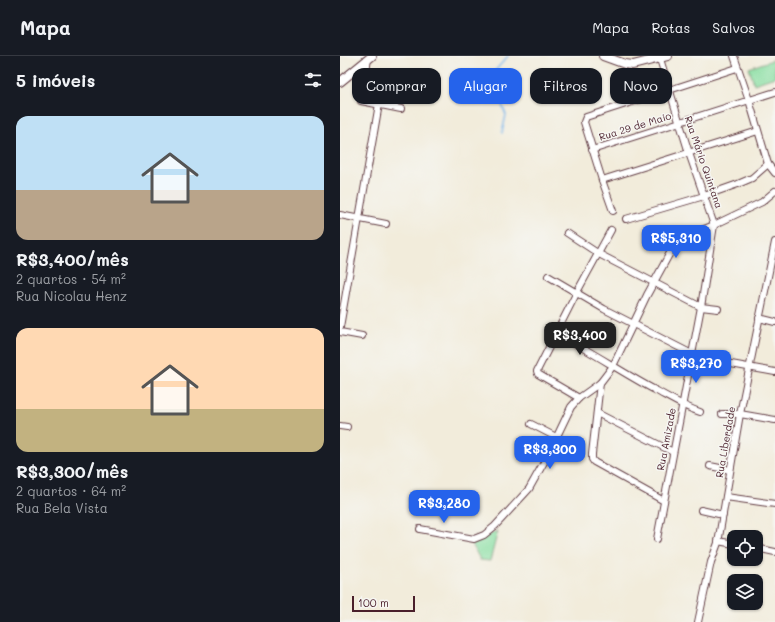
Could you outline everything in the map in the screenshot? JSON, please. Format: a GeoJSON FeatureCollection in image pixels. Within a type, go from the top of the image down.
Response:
{"type":"FeatureCollection","features":[{"type":"Feature","properties":{"kind":"main road"},"geometry":{"type":"LineString","coordinates":[[603,56],[624,64],[633,65],[668,56]]}},
{"type":"Feature","properties":{"kind":"main road"},"geometry":{"type":"LineString","coordinates":[[340,82],[370,58]]}},
{"type":"Feature","properties":{"kind":"street"},"geometry":{"type":"LineString","coordinates":[[734,56],[768,164],[775,172]]}},
{"type":"Feature","properties":{"kind":"street"},"geometry":{"type":"LineString","coordinates":[[368,68],[370,58]]}},
{"type":"Feature","properties":{"kind":"street","name":"Rua Mário Quintana"},"geometry":{"type":"LineString","coordinates":[[660,59],[663,68]]}},
{"type":"Feature","properties":{"kind":"street"},"geometry":{"type":"LineString","coordinates":[[672,89],[737,68]]}},
{"type":"Feature","properties":{"kind":"street","name":"Rua 29 de Maio"},"geometry":{"type":"LineString","coordinates":[[592,150],[775,92]]}},
{"type":"Feature","properties":{"kind":"street","name":"Rua Mário Quintana"},"geometry":{"type":"LineString","coordinates":[[672,97],[689,154],[714,225]]}},
{"type":"Feature","properties":{"kind":"street"},"geometry":{"type":"LineString","coordinates":[[340,327],[379,104],[401,109]]}},
{"type":"Feature","properties":{"kind":"street"},"geometry":{"type":"LineString","coordinates":[[613,211],[584,122],[586,117],[590,115],[625,104]]}},
{"type":"Feature","properties":{"kind":"street"},"geometry":{"type":"LineString","coordinates":[[602,180],[689,154],[758,131]]}},
{"type":"Feature","properties":{"kind":"street"},"geometry":{"type":"LineString","coordinates":[[626,219],[704,196],[752,178],[768,164]]}},
{"type":"Feature","properties":{"kind":"street"},"geometry":{"type":"LineString","coordinates":[[420,529],[474,539],[484,535],[494,526],[529,489],[548,455],[571,407],[579,398],[600,383],[613,366],[654,282],[677,240],[714,225],[762,202],[775,191]]}},
{"type":"Feature","properties":{"kind":"street"},"geometry":{"type":"LineString","coordinates":[[340,215],[386,224]]}},
{"type":"Feature","properties":{"kind":"street","name":"Rua Amizade"},"geometry":{"type":"LineString","coordinates":[[657,539],[701,307],[714,225]]}},
{"type":"Feature","properties":{"kind":"street"},"geometry":{"type":"LineString","coordinates":[[579,398],[538,374],[538,367],[611,230]]}},
{"type":"Feature","properties":{"kind":"street"},"geometry":{"type":"LineString","coordinates":[[567,233],[599,254],[701,307],[718,308]]}},
{"type":"Feature","properties":{"kind":"street","name":"Rua Liberdade"},"geometry":{"type":"LineString","coordinates":[[698,622],[709,569],[718,541],[740,414],[775,242]]}},
{"type":"Feature","properties":{"kind":"street"},"geometry":{"type":"LineString","coordinates":[[768,274],[775,275]]}},
{"type":"Feature","properties":{"kind":"street"},"geometry":{"type":"LineString","coordinates":[[548,276],[604,309],[704,359]]}},
{"type":"Feature","properties":{"kind":"street"},"geometry":{"type":"LineString","coordinates":[[759,318],[775,322]]}},
{"type":"Feature","properties":{"kind":"street"},"geometry":{"type":"LineString","coordinates":[[340,332],[362,336]]}},
{"type":"Feature","properties":{"kind":"street"},"geometry":{"type":"LineString","coordinates":[[555,334],[584,348],[682,405],[700,412]]}},
{"type":"Feature","properties":{"kind":"street"},"geometry":{"type":"LineString","coordinates":[[731,364],[775,372]]}},
{"type":"Feature","properties":{"kind":"street"},"geometry":{"type":"LineString","coordinates":[[600,383],[592,459],[594,462],[664,501]]}},
{"type":"Feature","properties":{"kind":"street"},"geometry":{"type":"LineString","coordinates":[[597,413],[673,452]]}},
{"type":"Feature","properties":{"kind":"street"},"geometry":{"type":"LineString","coordinates":[[722,414],[740,414],[775,420]]}},
{"type":"Feature","properties":{"kind":"street"},"geometry":{"type":"LineString","coordinates":[[531,424],[556,437]]}},
{"type":"Feature","properties":{"kind":"street"},"geometry":{"type":"LineString","coordinates":[[340,426],[347,427]]}},
{"type":"Feature","properties":{"kind":"street"},"geometry":{"type":"LineString","coordinates":[[710,466],[730,470]]}},
{"type":"Feature","properties":{"kind":"street"},"geometry":{"type":"LineString","coordinates":[[726,497],[775,504]]}},
{"type":"Feature","properties":{"kind":"street"},"geometry":{"type":"LineString","coordinates":[[701,510],[723,515]]}},
{"type":"Feature","properties":{"kind":"street"},"geometry":{"type":"LineString","coordinates":[[718,541],[727,543]]}},
{"type":"Feature","properties":{"kind":"street"},"geometry":{"type":"LineString","coordinates":[[763,549],[775,552]]}},
{"type":"Feature","properties":{"kind":"green space"},"geometry":{"type":"Polygon","coordinates":[[[775,59],[775,77],[754,84],[749,68],[775,59]]]}},
{"type":"Feature","properties":{"kind":"green space"},"geometry":{"type":"Polygon","coordinates":[[[498,531],[490,561],[480,560],[471,542],[498,531]]]}},
{"type":"Feature","properties":{"kind":"waterway"},"geometry":{"type":"LineString","coordinates":[[502,133],[506,115],[502,105],[501,90],[494,84],[492,77],[494,72],[508,56]]}}]}
